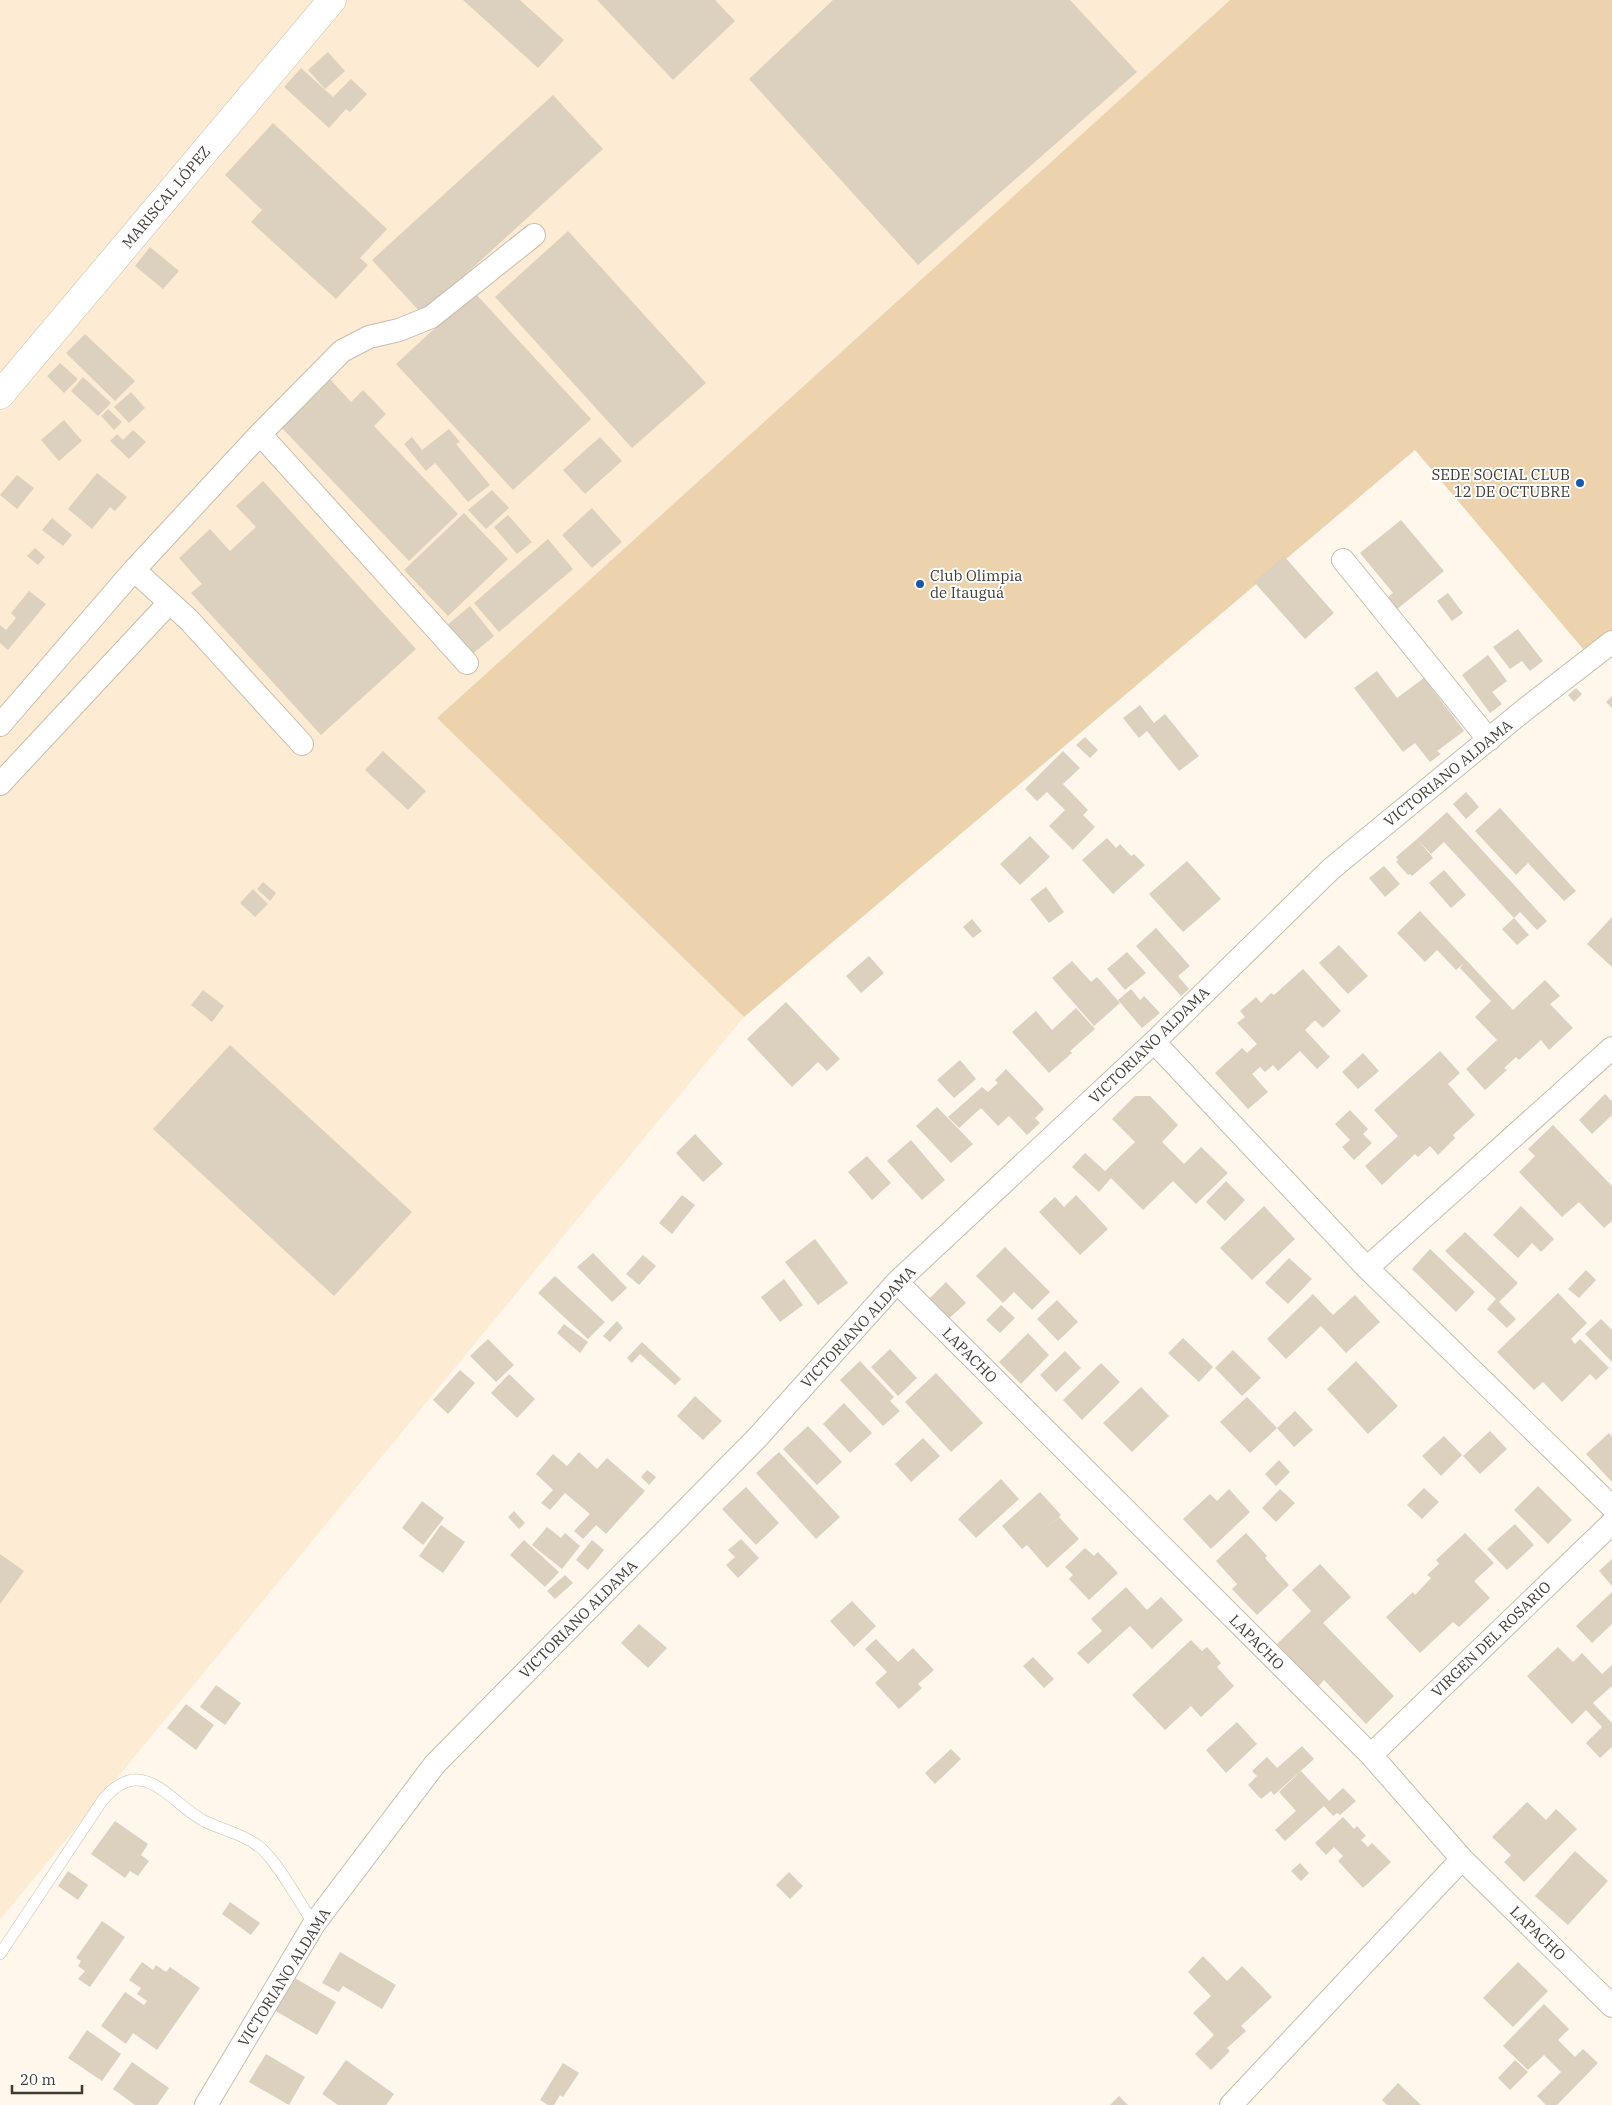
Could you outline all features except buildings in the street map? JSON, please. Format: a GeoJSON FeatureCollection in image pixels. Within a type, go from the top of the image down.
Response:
{"type":"FeatureCollection","features":[{"type":"Feature","properties":{"kind":"street","name":"MARISCAL LÓPEZ"},"geometry":{"type":"LineString","coordinates":[[0,395],[332,0]]}},
{"type":"Feature","properties":{"kind":"street"},"geometry":{"type":"LineString","coordinates":[[0,724],[134,570],[260,434],[342,351],[369,337],[399,330],[431,317],[534,235]]}},
{"type":"Feature","properties":{"kind":"street"},"geometry":{"type":"LineString","coordinates":[[260,434],[467,663]]}},
{"type":"Feature","properties":{"kind":"street"},"geometry":{"type":"LineString","coordinates":[[1343,560],[1488,740]]}},
{"type":"Feature","properties":{"kind":"street"},"geometry":{"type":"LineString","coordinates":[[134,570],[189,620],[302,744]]}},
{"type":"Feature","properties":{"kind":"street"},"geometry":{"type":"LineString","coordinates":[[0,784],[169,603]]}},
{"type":"Feature","properties":{"kind":"street","name":"VICTORIANO ALDAMA"},"geometry":{"type":"LineString","coordinates":[[206,2105],[314,1924],[435,1764],[757,1438],[897,1282],[1154,1042],[1331,869],[1488,740],[1612,642]]}},
{"type":"Feature","properties":{"kind":"street"},"geometry":{"type":"LineString","coordinates":[[1154,1042],[1367,1268],[1612,1507]]}},
{"type":"Feature","properties":{"kind":"street"},"geometry":{"type":"LineString","coordinates":[[1367,1268],[1612,1048]]}},
{"type":"Feature","properties":{"kind":"street","name":"LAPACHO"},"geometry":{"type":"LineString","coordinates":[[897,1282],[1370,1755],[1462,1859],[1612,2006]]}},
{"type":"Feature","properties":{"kind":"street","name":"VIRGEN DEL ROSARIO"},"geometry":{"type":"LineString","coordinates":[[1370,1755],[1612,1523]]}},
{"type":"Feature","properties":{"kind":"street"},"geometry":{"type":"LineString","coordinates":[[1230,2105],[1462,1859]]}},
{"type":"Feature","properties":{"kind":"lane"},"geometry":{"type":"LineString","coordinates":[[0,1954],[102,1801],[112,1790],[134,1780],[152,1784],[166,1791],[202,1820],[243,1837],[261,1849],[277,1867],[314,1924]]}},
{"type":"Feature","properties":{"kind":"shaded area"},"geometry":{"type":"Polygon","coordinates":[[[0,0],[1230,0],[437,718],[744,1017],[0,1920],[0,0]]]}},
{"type":"Feature","properties":{"kind":"shaded area","name":"Club Olimpia de Itauguá"},"geometry":{"type":"Polygon","coordinates":[[[1230,0],[1612,0],[1612,638],[1589,656],[1415,450],[744,1017],[437,718],[1230,0]]]}},
{"type":"Feature","properties":{"kind":"place","name":"SEDE SOCIAL CLUB 12 DE OCTUBRE"},"geometry":{"type":"Point","coordinates":[1580,483]}},
{"type":"Feature","properties":{"kind":"place","name":"Club Olimpia de Itauguá"},"geometry":{"type":"Point","coordinates":[920,584]}}]}
